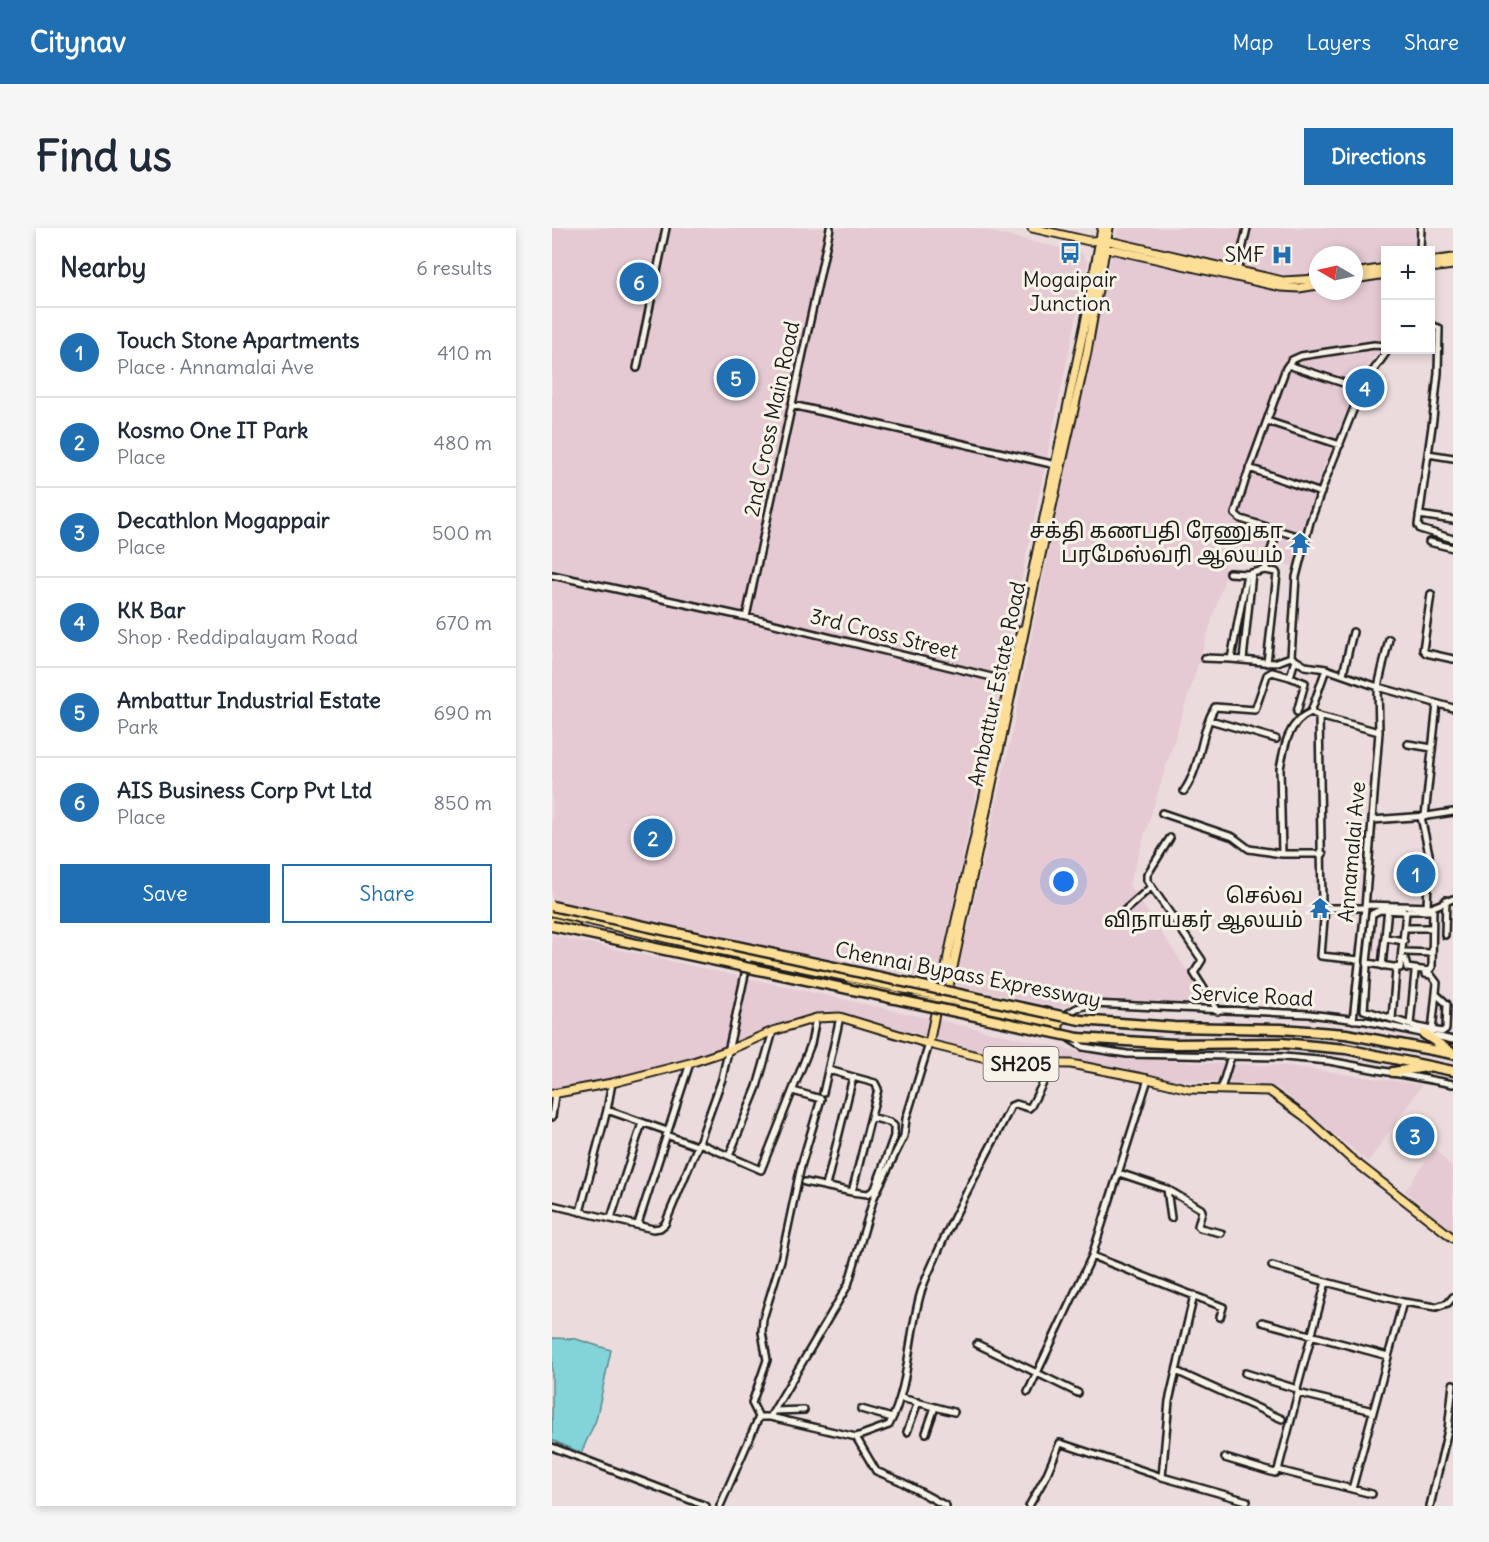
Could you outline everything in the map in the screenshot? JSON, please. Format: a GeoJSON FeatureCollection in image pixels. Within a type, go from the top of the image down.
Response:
{"type":"FeatureCollection","features":[{"type":"Feature","properties":{"kind":"highway","name":"Chennai Bypass Expressway"},"geometry":{"type":"LineString","coordinates":[[552,906],[1080,1020],[1174,1027],[1281,1029],[1346,1034],[1453,1053]]}},
{"type":"Feature","properties":{"kind":"highway","name":"Chennai Bypass Expressway"},"geometry":{"type":"LineString","coordinates":[[552,924],[1078,1038],[1174,1044],[1282,1043],[1347,1049],[1453,1071]]}},
{"type":"Feature","properties":{"kind":"highway"},"geometry":{"type":"LineString","coordinates":[[1428,1033],[1453,1053]]}},
{"type":"Feature","properties":{"kind":"highway"},"geometry":{"type":"LineString","coordinates":[[1393,1072],[1433,1066]]}},
{"type":"Feature","properties":{"kind":"main road"},"geometry":{"type":"LineString","coordinates":[[1032,228],[1237,274],[1281,287],[1309,286]]}},
{"type":"Feature","properties":{"kind":"main road","name":"Ambattur Estate Road"},"geometry":{"type":"LineString","coordinates":[[928,1044],[948,976],[1034,586],[1102,243],[1102,228]]}},
{"type":"Feature","properties":{"kind":"main road","name":"Ambattur Estate Road"},"geometry":{"type":"LineString","coordinates":[[1102,243],[1109,228]]}},
{"type":"Feature","properties":{"kind":"main road"},"geometry":{"type":"LineString","coordinates":[[1435,260],[1453,258]]}},
{"type":"Feature","properties":{"kind":"main road"},"geometry":{"type":"LineString","coordinates":[[1435,267],[1453,265]]}},
{"type":"Feature","properties":{"kind":"main road"},"geometry":{"type":"LineString","coordinates":[[1363,272],[1381,269]]}},
{"type":"Feature","properties":{"kind":"main road"},"geometry":{"type":"LineString","coordinates":[[1237,274],[1293,282],[1309,280]]}},
{"type":"Feature","properties":{"kind":"main road"},"geometry":{"type":"LineString","coordinates":[[1363,278],[1381,275]]}},
{"type":"Feature","properties":{"kind":"main road"},"geometry":{"type":"LineString","coordinates":[[552,912],[748,960]]}},
{"type":"Feature","properties":{"kind":"main road"},"geometry":{"type":"LineString","coordinates":[[552,924],[748,960],[1060,1025]]}},
{"type":"Feature","properties":{"kind":"main road","name":"SH205"},"geometry":{"type":"LineString","coordinates":[[553,1094],[612,1083],[690,1063],[729,1050],[772,1031],[816,1018],[840,1017],[928,1044],[1006,1063],[1071,1064],[1190,1089],[1269,1091],[1304,1116],[1349,1157],[1453,1238]]}},
{"type":"Feature","properties":{"kind":"street"},"geometry":{"type":"LineString","coordinates":[[637,368],[666,228]]}},
{"type":"Feature","properties":{"kind":"street","name":"2nd Cross Main Road"},"geometry":{"type":"LineString","coordinates":[[746,617],[830,228]]}},
{"type":"Feature","properties":{"kind":"street"},"geometry":{"type":"LineString","coordinates":[[1237,274],[1246,228]]}},
{"type":"Feature","properties":{"kind":"street"},"geometry":{"type":"LineString","coordinates":[[1420,246],[1421,228]]}},
{"type":"Feature","properties":{"kind":"street"},"geometry":{"type":"LineString","coordinates":[[1435,326],[1439,328],[1438,373],[1418,525],[1420,529],[1453,538]]}},
{"type":"Feature","properties":{"kind":"street"},"geometry":{"type":"LineString","coordinates":[[1306,539],[1241,519],[1235,514],[1249,468],[1288,365],[1292,360],[1301,356],[1374,345],[1381,347]]}},
{"type":"Feature","properties":{"kind":"street"},"geometry":{"type":"LineString","coordinates":[[1290,677],[1293,658],[1291,639],[1296,577],[1306,539],[1320,493],[1362,389],[1383,354]]}},
{"type":"Feature","properties":{"kind":"street"},"geometry":{"type":"LineString","coordinates":[[1288,365],[1362,389]]}},
{"type":"Feature","properties":{"kind":"street"},"geometry":{"type":"LineString","coordinates":[[792,405],[1058,465]]}},
{"type":"Feature","properties":{"kind":"street"},"geometry":{"type":"LineString","coordinates":[[1267,421],[1340,445]]}},
{"type":"Feature","properties":{"kind":"street"},"geometry":{"type":"LineString","coordinates":[[1428,454],[1453,458]]}},
{"type":"Feature","properties":{"kind":"street"},"geometry":{"type":"LineString","coordinates":[[1249,468],[1320,493]]}},
{"type":"Feature","properties":{"kind":"street"},"geometry":{"type":"LineString","coordinates":[[1419,515],[1453,520]]}},
{"type":"Feature","properties":{"kind":"street"},"geometry":{"type":"LineString","coordinates":[[1265,570],[1277,531]]}},
{"type":"Feature","properties":{"kind":"street"},"geometry":{"type":"LineString","coordinates":[[1429,542],[1453,548]]}},
{"type":"Feature","properties":{"kind":"street"},"geometry":{"type":"LineString","coordinates":[[1229,573],[1265,570],[1277,574],[1267,663]]}},
{"type":"Feature","properties":{"kind":"street"},"geometry":{"type":"LineString","coordinates":[[1231,659],[1250,573]]}},
{"type":"Feature","properties":{"kind":"street"},"geometry":{"type":"LineString","coordinates":[[1242,660],[1250,573]]}},
{"type":"Feature","properties":{"kind":"street","name":"3rd Cross Street"},"geometry":{"type":"LineString","coordinates":[[552,574],[746,617],[1012,682]]}},
{"type":"Feature","properties":{"kind":"street"},"geometry":{"type":"LineString","coordinates":[[1431,594],[1423,650],[1426,653],[1453,659]]}},
{"type":"Feature","properties":{"kind":"street"},"geometry":{"type":"LineString","coordinates":[[1343,674],[1353,632]]}},
{"type":"Feature","properties":{"kind":"street","name":"Annamalai Ave"},"geometry":{"type":"LineString","coordinates":[[1353,1020],[1379,732],[1378,687],[1389,639]]}},
{"type":"Feature","properties":{"kind":"street"},"geometry":{"type":"LineString","coordinates":[[1204,658],[1267,663],[1293,658]]}},
{"type":"Feature","properties":{"kind":"street"},"geometry":{"type":"LineString","coordinates":[[1293,658],[1305,666],[1326,669],[1378,687],[1453,708]]}},
{"type":"Feature","properties":{"kind":"street"},"geometry":{"type":"LineString","coordinates":[[1282,854],[1280,769],[1283,750],[1296,720],[1311,712],[1326,669]]}},
{"type":"Feature","properties":{"kind":"street"},"geometry":{"type":"LineString","coordinates":[[1184,791],[1198,762],[1213,709],[1217,706],[1255,710],[1268,673],[1290,677],[1305,683],[1297,712]]}},
{"type":"Feature","properties":{"kind":"street"},"geometry":{"type":"LineString","coordinates":[[1409,909],[1407,968],[1430,971],[1432,968],[1432,928],[1430,854],[1423,817],[1437,704]]}},
{"type":"Feature","properties":{"kind":"street"},"geometry":{"type":"LineString","coordinates":[[1311,712],[1379,732]]}},
{"type":"Feature","properties":{"kind":"street"},"geometry":{"type":"LineString","coordinates":[[1319,716],[1322,904],[1324,907],[1321,956],[1367,966],[1431,975],[1437,983],[1428,1033]]}},
{"type":"Feature","properties":{"kind":"street"},"geometry":{"type":"LineString","coordinates":[[1210,720],[1276,739]]}},
{"type":"Feature","properties":{"kind":"street"},"geometry":{"type":"LineString","coordinates":[[1408,744],[1432,748]]}},
{"type":"Feature","properties":{"kind":"street"},"geometry":{"type":"LineString","coordinates":[[1372,820],[1423,817],[1453,812]]}},
{"type":"Feature","properties":{"kind":"street"},"geometry":{"type":"LineString","coordinates":[[1162,813],[1233,837],[1249,849],[1282,854],[1323,854]]}},
{"type":"Feature","properties":{"kind":"street"},"geometry":{"type":"LineString","coordinates":[[1170,838],[1147,875],[1151,887],[1202,960],[1194,970],[1194,975],[1218,1011]]}},
{"type":"Feature","properties":{"kind":"street"},"geometry":{"type":"LineString","coordinates":[[1125,910],[1151,887]]}},
{"type":"Feature","properties":{"kind":"street"},"geometry":{"type":"LineString","coordinates":[[1324,907],[1431,908],[1453,898]]}},
{"type":"Feature","properties":{"kind":"street"},"geometry":{"type":"LineString","coordinates":[[1445,934],[1446,900]]}},
{"type":"Feature","properties":{"kind":"street"},"geometry":{"type":"LineString","coordinates":[[1382,966],[1388,909]]}},
{"type":"Feature","properties":{"kind":"street"},"geometry":{"type":"LineString","coordinates":[[1388,909],[1405,912],[1400,968],[1367,963],[1369,940],[1372,914],[1388,909]]}},
{"type":"Feature","properties":{"kind":"street"},"geometry":{"type":"LineString","coordinates":[[1407,928],[1432,928]]}},
{"type":"Feature","properties":{"kind":"street"},"geometry":{"type":"LineString","coordinates":[[1369,940],[1404,941]]}},
{"type":"Feature","properties":{"kind":"street"},"geometry":{"type":"LineString","coordinates":[[1406,952],[1432,953]]}},
{"type":"Feature","properties":{"kind":"street"},"geometry":{"type":"LineString","coordinates":[[552,1205],[653,1229],[665,1224],[698,1145],[722,1079],[748,960]]}},
{"type":"Feature","properties":{"kind":"street"},"geometry":{"type":"LineString","coordinates":[[1364,1010],[1367,966]]}},
{"type":"Feature","properties":{"kind":"street"},"geometry":{"type":"LineString","coordinates":[[1392,1019],[1396,970]]}},
{"type":"Feature","properties":{"kind":"street"},"geometry":{"type":"LineString","coordinates":[[1410,1024],[1415,972]]}},
{"type":"Feature","properties":{"kind":"street"},"geometry":{"type":"LineString","coordinates":[[1355,1007],[1410,1024],[1428,1033],[1444,1031],[1448,1007],[1444,1000],[1436,994]]}},
{"type":"Feature","properties":{"kind":"street","name":"Service Road"},"geometry":{"type":"LineString","coordinates":[[1060,1025],[1062,1016],[1077,1008],[1092,1004],[1309,1014],[1428,1033],[1453,1040]]}},
{"type":"Feature","properties":{"kind":"street"},"geometry":{"type":"LineString","coordinates":[[824,1093],[840,1017]]}},
{"type":"Feature","properties":{"kind":"street"},"geometry":{"type":"LineString","coordinates":[[607,1110],[761,1170],[811,1044],[816,1018]]}},
{"type":"Feature","properties":{"kind":"street"},"geometry":{"type":"LineString","coordinates":[[1060,1025],[1062,1033],[1083,1047],[1127,1054],[1284,1057],[1329,1061],[1453,1084]]}},
{"type":"Feature","properties":{"kind":"street"},"geometry":{"type":"LineString","coordinates":[[729,1156],[757,1088],[772,1031]]}},
{"type":"Feature","properties":{"kind":"street"},"geometry":{"type":"LineString","coordinates":[[772,1414],[848,1285],[874,1197],[904,1136],[906,1119],[928,1044]]}},
{"type":"Feature","properties":{"kind":"street"},"geometry":{"type":"LineString","coordinates":[[1221,1089],[1231,1056]]}},
{"type":"Feature","properties":{"kind":"street"},"geometry":{"type":"LineString","coordinates":[[638,1224],[690,1063]]}},
{"type":"Feature","properties":{"kind":"street"},"geometry":{"type":"LineString","coordinates":[[772,1414],[856,1437],[889,1425],[901,1398],[910,1337],[921,1291],[960,1202],[1011,1106],[1016,1104],[1029,1108],[1053,1064]]}},
{"type":"Feature","properties":{"kind":"street"},"geometry":{"type":"LineString","coordinates":[[829,1070],[877,1086],[852,1192]]}},
{"type":"Feature","properties":{"kind":"street"},"geometry":{"type":"LineString","coordinates":[[826,1186],[853,1077]]}},
{"type":"Feature","properties":{"kind":"street"},"geometry":{"type":"LineString","coordinates":[[1028,1392],[1092,1256],[1148,1079]]}},
{"type":"Feature","properties":{"kind":"street"},"geometry":{"type":"LineString","coordinates":[[580,1212],[612,1083]]}},
{"type":"Feature","properties":{"kind":"street"},"geometry":{"type":"LineString","coordinates":[[720,1506],[759,1417],[752,1402],[767,1360],[762,1332],[763,1319],[782,1260],[801,1166],[821,1099],[793,1090]]}},
{"type":"Feature","properties":{"kind":"street"},"geometry":{"type":"LineString","coordinates":[[552,1117],[553,1094]]}},
{"type":"Feature","properties":{"kind":"street"},"geometry":{"type":"LineString","coordinates":[[804,1182],[868,1194],[874,1189],[894,1136],[894,1126],[889,1122],[871,1117]]}},
{"type":"Feature","properties":{"kind":"street"},"geometry":{"type":"LineString","coordinates":[[611,1218],[642,1123]]}},
{"type":"Feature","properties":{"kind":"street"},"geometry":{"type":"LineString","coordinates":[[1119,1173],[1167,1189],[1201,1209],[1198,1226],[1200,1228],[1221,1233]]}},
{"type":"Feature","properties":{"kind":"street"},"geometry":{"type":"LineString","coordinates":[[1167,1189],[1171,1218]]}},
{"type":"Feature","properties":{"kind":"street"},"geometry":{"type":"LineString","coordinates":[[1092,1256],[1223,1307],[1220,1317]]}},
{"type":"Feature","properties":{"kind":"street"},"geometry":{"type":"LineString","coordinates":[[1272,1266],[1403,1302],[1436,1306],[1448,1303],[1453,1297]]}},
{"type":"Feature","properties":{"kind":"street"},"geometry":{"type":"LineString","coordinates":[[1278,1470],[1326,1282]]}},
{"type":"Feature","properties":{"kind":"street"},"geometry":{"type":"LineString","coordinates":[[1162,1477],[1169,1401],[1194,1295]]}},
{"type":"Feature","properties":{"kind":"street"},"geometry":{"type":"LineString","coordinates":[[1352,1489],[1403,1302]]}},
{"type":"Feature","properties":{"kind":"street"},"geometry":{"type":"LineString","coordinates":[[1262,1322],[1388,1356]]}},
{"type":"Feature","properties":{"kind":"street"},"geometry":{"type":"LineString","coordinates":[[977,1344],[1077,1393]]}},
{"type":"Feature","properties":{"kind":"street"},"geometry":{"type":"LineString","coordinates":[[1176,1371],[1282,1419]]}},
{"type":"Feature","properties":{"kind":"street"},"geometry":{"type":"LineString","coordinates":[[1245,1373],[1298,1391],[1373,1411]]}},
{"type":"Feature","properties":{"kind":"street"},"geometry":{"type":"LineString","coordinates":[[1430,1506],[1448,1430],[1453,1384]]}},
{"type":"Feature","properties":{"kind":"street"},"geometry":{"type":"LineString","coordinates":[[901,1398],[954,1412]]}},
{"type":"Feature","properties":{"kind":"street"},"geometry":{"type":"LineString","coordinates":[[907,1432],[918,1402]]}},
{"type":"Feature","properties":{"kind":"street"},"geometry":{"type":"LineString","coordinates":[[926,1433],[935,1407]]}},
{"type":"Feature","properties":{"kind":"street"},"geometry":{"type":"LineString","coordinates":[[861,1409],[892,1418]]}},
{"type":"Feature","properties":{"kind":"street"},"geometry":{"type":"LineString","coordinates":[[759,1417],[804,1410]]}},
{"type":"Feature","properties":{"kind":"street"},"geometry":{"type":"LineString","coordinates":[[856,1437],[876,1471],[946,1506]]}},
{"type":"Feature","properties":{"kind":"street"},"geometry":{"type":"LineString","coordinates":[[1029,1506],[1046,1476],[1060,1443],[1162,1477],[1197,1485],[1247,1501]]}},
{"type":"Feature","properties":{"kind":"street"},"geometry":{"type":"LineString","coordinates":[[552,1447],[706,1506]]}},
{"type":"Feature","properties":{"kind":"street"},"geometry":{"type":"LineString","coordinates":[[1225,1458],[1275,1473],[1278,1470],[1372,1494]]}},
{"type":"Feature","properties":{"kind":"shaded area"},"geometry":{"type":"Polygon","coordinates":[[[552,228],[974,228],[1082,253],[1088,262],[937,980],[744,942],[552,899],[552,228]]]}},
{"type":"Feature","properties":{"kind":"shaded area"},"geometry":{"type":"Polygon","coordinates":[[[1118,228],[1415,228],[1414,246],[1381,246],[1381,263],[1363,266],[1363,246],[1309,246],[1309,274],[1299,275],[1276,274],[1116,237],[1118,228]]]}},
{"type":"Feature","properties":{"kind":"shaded area"},"geometry":{"type":"Polygon","coordinates":[[[1112,254],[1282,290],[1309,290],[1309,300],[1363,300],[1363,283],[1381,280],[1381,347],[1363,373],[1323,468],[1294,566],[1225,552],[1224,581],[1129,885],[1210,1004],[1087,998],[1060,1008],[955,985],[1010,742],[1090,348],[1112,254]]]}},
{"type":"Feature","properties":{"kind":"shaded area"},"geometry":{"type":"Polygon","coordinates":[[[552,935],[1091,1054],[1203,1063],[1289,1066],[1422,1085],[1368,1162],[1278,1088],[1252,1084],[1183,1081],[1104,1065],[996,1056],[854,1016],[822,1012],[705,1054],[612,1079],[552,1089],[552,935]]]}},
{"type":"Feature","properties":{"kind":"shaded area"},"geometry":{"type":"Polygon","coordinates":[[[1435,1148],[1453,1169],[1453,1233],[1405,1191],[1435,1148]]]}},
{"type":"Feature","properties":{"kind":"water"},"geometry":{"type":"Polygon","coordinates":[[[552,1338],[576,1339],[611,1350],[596,1420],[581,1453],[552,1440],[552,1338]]]}},
{"type":"Feature","properties":{"kind":"place","name":"Mogaipair Junction"},"geometry":{"type":"Point","coordinates":[1070,253]}},
{"type":"Feature","properties":{"kind":"place","name":"SMF"},"geometry":{"type":"Point","coordinates":[1282,255]}},
{"type":"Feature","properties":{"kind":"place","name":"AIS Business Corp Pvt Ltd"},"geometry":{"type":"Point","coordinates":[639,282]}},
{"type":"Feature","properties":{"kind":"place","name":"Ambattur Industrial Estate"},"geometry":{"type":"Point","coordinates":[736,378]}},
{"type":"Feature","properties":{"kind":"place","name":"KK Bar"},"geometry":{"type":"Point","coordinates":[1365,388]}},
{"type":"Feature","properties":{"kind":"place","name":"சக்தி கணபதி ரேணுகா பரமேஸ்வரி ஆலயம்"},"geometry":{"type":"Point","coordinates":[1300,543]}},
{"type":"Feature","properties":{"kind":"place","name":"Kosmo One IT Park"},"geometry":{"type":"Point","coordinates":[653,838]}},
{"type":"Feature","properties":{"kind":"place","name":"Touch Stone Apartments"},"geometry":{"type":"Point","coordinates":[1416,874]}},
{"type":"Feature","properties":{"kind":"place","name":"செல்வ விநாயகர் ஆலயம்"},"geometry":{"type":"Point","coordinates":[1320,908]}},
{"type":"Feature","properties":{"kind":"place","name":"Decathlon Mogappair"},"geometry":{"type":"Point","coordinates":[1415,1136]}}]}
